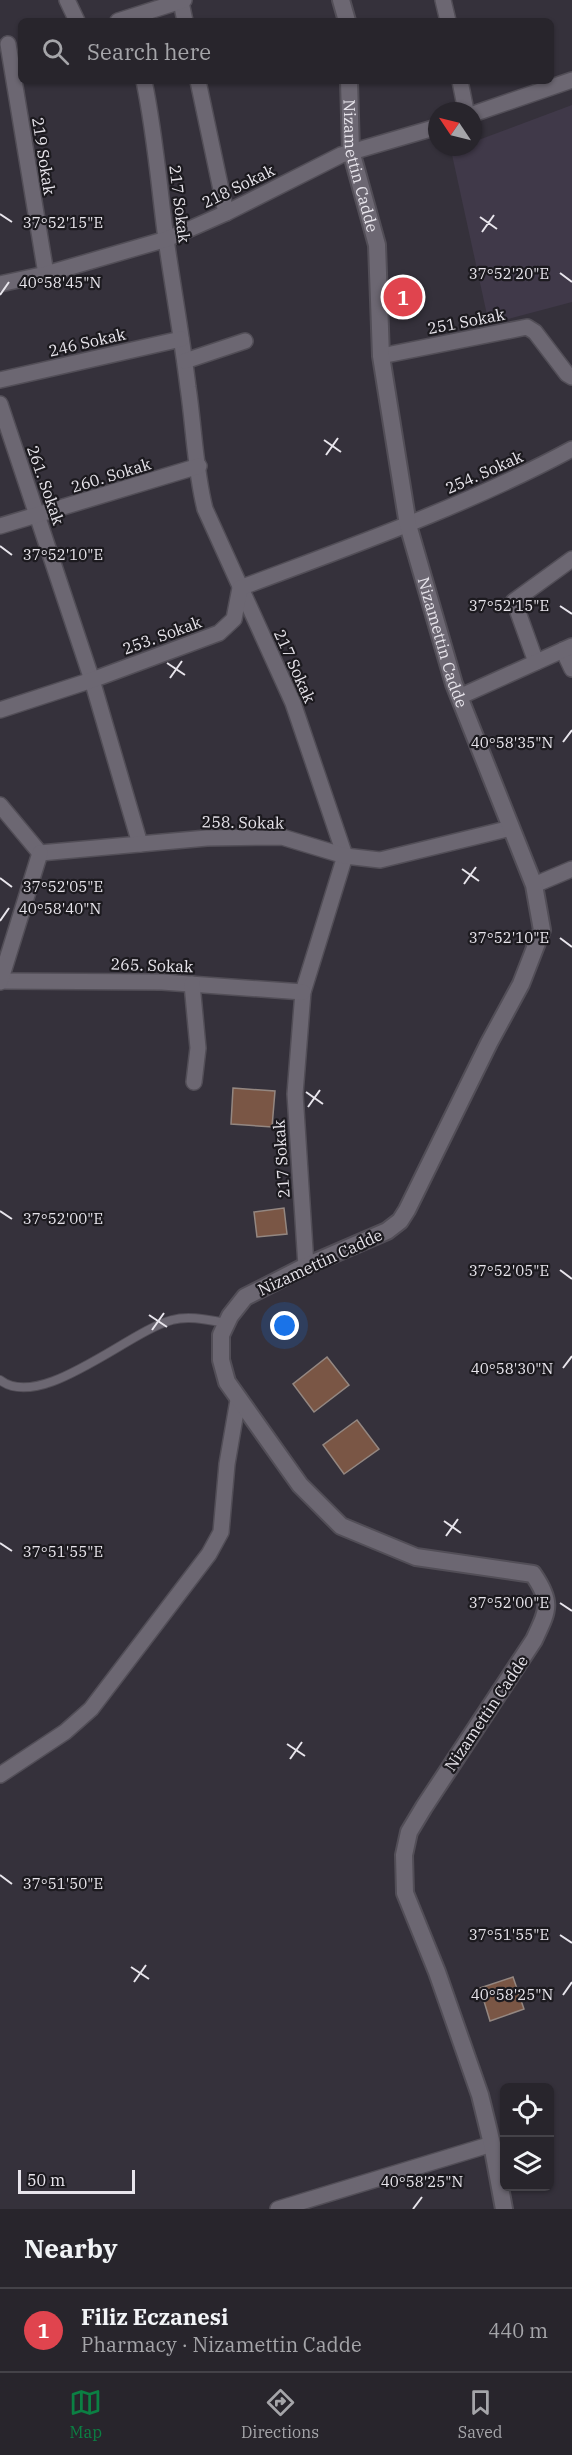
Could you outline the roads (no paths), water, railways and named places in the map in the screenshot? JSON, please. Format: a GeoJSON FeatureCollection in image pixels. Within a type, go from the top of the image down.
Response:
{"type":"FeatureCollection","features":[{"type":"Feature","properties":{"kind":"street"},"geometry":{"type":"LineString","coordinates":[[68,0],[76,18]]}},
{"type":"Feature","properties":{"kind":"street"},"geometry":{"type":"LineString","coordinates":[[340,0],[346,18]]}},
{"type":"Feature","properties":{"kind":"street"},"geometry":{"type":"LineString","coordinates":[[444,0],[447,18]]}},
{"type":"Feature","properties":{"kind":"street"},"geometry":{"type":"LineString","coordinates":[[132,18],[183,1],[185,18]]}},
{"type":"Feature","properties":{"kind":"street","name":"219 Sokak"},"geometry":{"type":"LineString","coordinates":[[10,44],[46,274]]}},
{"type":"Feature","properties":{"kind":"street"},"geometry":{"type":"LineString","coordinates":[[482,111],[572,80]]}},
{"type":"Feature","properties":{"kind":"street","name":"217 Sokak"},"geometry":{"type":"LineString","coordinates":[[145,84],[151,112],[166,239],[185,362],[199,466],[199,486],[205,509],[293,703],[345,856],[303,992],[295,1094],[306,1266]]}},
{"type":"Feature","properties":{"kind":"street"},"geometry":{"type":"LineString","coordinates":[[199,84],[226,213]]}},
{"type":"Feature","properties":{"kind":"street","name":"Nizamettin Cadde"},"geometry":{"type":"LineString","coordinates":[[349,84],[351,151],[377,245],[381,356],[408,525],[459,698],[534,885],[542,930],[521,984],[400,1221],[387,1230],[306,1266],[245,1297],[226,1323],[221,1335],[221,1360],[227,1382],[238,1400],[300,1485],[341,1526],[416,1557],[533,1574],[546,1592],[547,1613],[534,1640],[424,1807],[409,1832],[404,1855],[405,1893],[437,1972],[480,2095],[504,2209]]}},
{"type":"Feature","properties":{"kind":"street"},"geometry":{"type":"LineString","coordinates":[[461,84],[464,102]]}},
{"type":"Feature","properties":{"kind":"street","name":"218 Sokak"},"geometry":{"type":"LineString","coordinates":[[0,284],[46,274],[166,239],[226,213],[351,151],[428,130]]}},
{"type":"Feature","properties":{"kind":"street","name":"251 Sokak"},"geometry":{"type":"LineString","coordinates":[[381,356],[527,327],[535,333],[567,374],[572,377]]}},
{"type":"Feature","properties":{"kind":"street","name":"246 Sokak"},"geometry":{"type":"LineString","coordinates":[[0,380],[181,339]]}},
{"type":"Feature","properties":{"kind":"street"},"geometry":{"type":"LineString","coordinates":[[185,362],[245,341]]}},
{"type":"Feature","properties":{"kind":"street","name":"261. Sokak"},"geometry":{"type":"LineString","coordinates":[[0,404],[92,680],[140,844]]}},
{"type":"Feature","properties":{"kind":"street","name":"254. Sokak"},"geometry":{"type":"LineString","coordinates":[[408,525],[516,479],[572,449]]}},
{"type":"Feature","properties":{"kind":"street","name":"260. Sokak"},"geometry":{"type":"LineString","coordinates":[[0,526],[199,466]]}},
{"type":"Feature","properties":{"kind":"street"},"geometry":{"type":"LineString","coordinates":[[240,588],[408,525]]}},
{"type":"Feature","properties":{"kind":"street"},"geometry":{"type":"LineString","coordinates":[[536,662],[514,601],[572,558]]}},
{"type":"Feature","properties":{"kind":"street","name":"253. Sokak"},"geometry":{"type":"LineString","coordinates":[[0,710],[92,680],[219,633],[234,619],[240,588]]}},
{"type":"Feature","properties":{"kind":"street"},"geometry":{"type":"LineString","coordinates":[[459,698],[568,648],[572,669]]}},
{"type":"Feature","properties":{"kind":"street"},"geometry":{"type":"LineString","coordinates":[[0,805],[40,853],[0,982]]}},
{"type":"Feature","properties":{"kind":"street","name":"258. Sokak"},"geometry":{"type":"LineString","coordinates":[[40,853],[207,838],[282,837],[345,856],[380,860],[511,828]]}},
{"type":"Feature","properties":{"kind":"street"},"geometry":{"type":"LineString","coordinates":[[534,885],[572,869]]}},
{"type":"Feature","properties":{"kind":"street","name":"265. Sokak"},"geometry":{"type":"LineString","coordinates":[[0,982],[192,984],[303,992]]}},
{"type":"Feature","properties":{"kind":"street"},"geometry":{"type":"LineString","coordinates":[[192,984],[198,1048],[194,1082]]}},
{"type":"Feature","properties":{"kind":"street"},"geometry":{"type":"LineString","coordinates":[[0,1775],[65,1732],[91,1709],[209,1554],[221,1532],[227,1464],[238,1400]]}},
{"type":"Feature","properties":{"kind":"street"},"geometry":{"type":"LineString","coordinates":[[278,2209],[492,2144]]}},
{"type":"Feature","properties":{"kind":"lane"},"geometry":{"type":"LineString","coordinates":[[0,1380],[20,1388],[36,1387],[62,1377],[145,1331],[172,1320],[197,1318],[226,1323]]}},
{"type":"Feature","properties":{"kind":"place","name":"Filiz Eczanesi"},"geometry":{"type":"Point","coordinates":[403,297]}}]}
